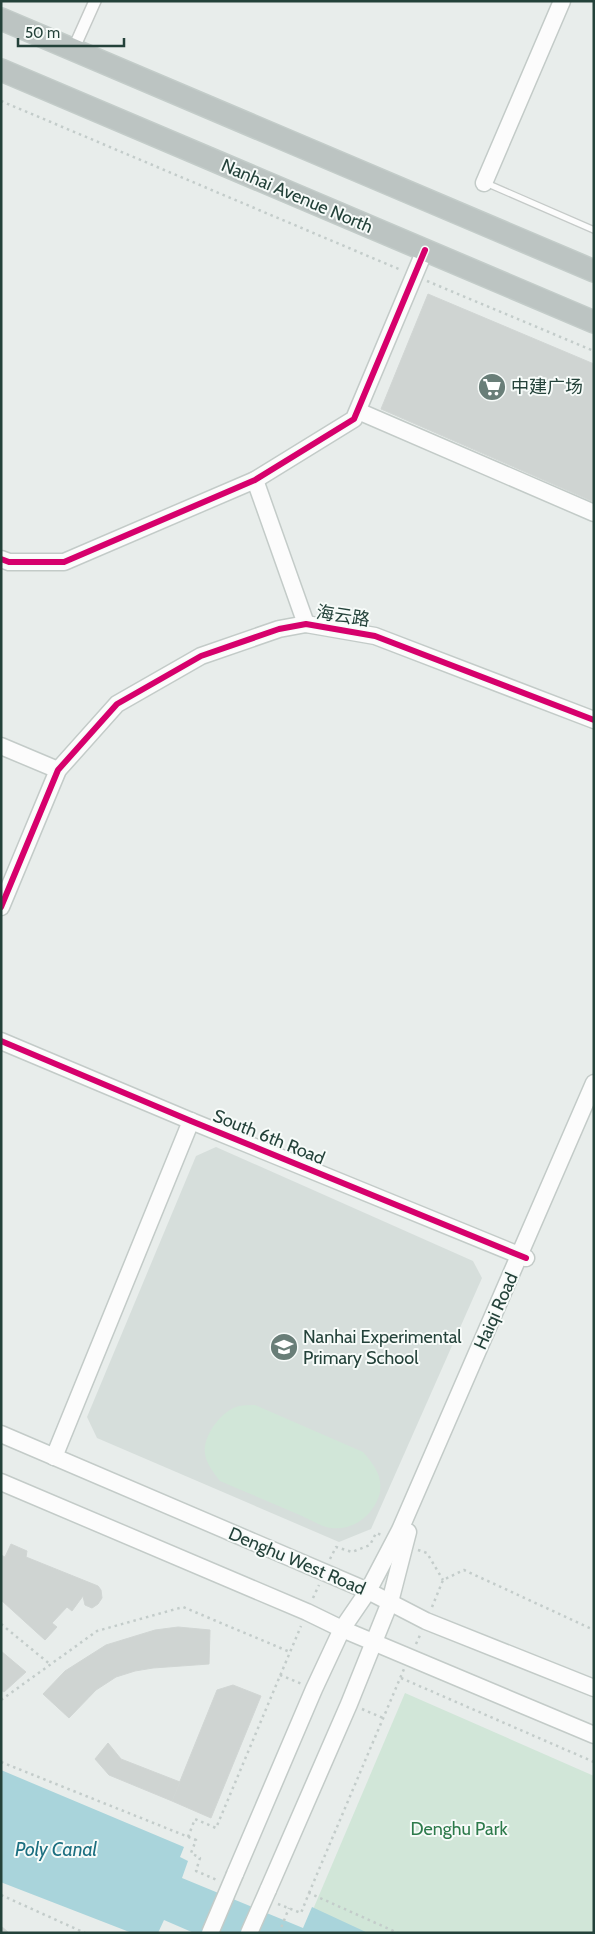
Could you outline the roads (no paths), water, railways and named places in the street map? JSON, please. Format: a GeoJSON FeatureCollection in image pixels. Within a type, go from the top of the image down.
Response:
{"type":"FeatureCollection","features":[{"type":"Feature","properties":{"kind":"highway"},"geometry":{"type":"LineString","coordinates":[[1,20],[594,271]]}},
{"type":"Feature","properties":{"kind":"highway","name":"Nanhai Avenue North"},"geometry":{"type":"LineString","coordinates":[[1,70],[594,322]]}},
{"type":"Feature","properties":{"kind":"street"},"geometry":{"type":"LineString","coordinates":[[73,50],[95,1]]}},
{"type":"Feature","properties":{"kind":"street"},"geometry":{"type":"LineString","coordinates":[[484,182],[562,1]]}},
{"type":"Feature","properties":{"kind":"street"},"geometry":{"type":"LineString","coordinates":[[1,559],[9,562],[64,562],[255,480],[354,419],[425,250]]}},
{"type":"Feature","properties":{"kind":"street"},"geometry":{"type":"LineString","coordinates":[[358,411],[594,513]]}},
{"type":"Feature","properties":{"kind":"street"},"geometry":{"type":"LineString","coordinates":[[255,480],[306,624]]}},
{"type":"Feature","properties":{"kind":"street","name":"海云路"},"geometry":{"type":"LineString","coordinates":[[58,770],[117,704],[201,656],[280,629],[306,624],[375,636],[594,720]]}},
{"type":"Feature","properties":{"kind":"street"},"geometry":{"type":"LineString","coordinates":[[1,746],[58,770],[1,907]]}},
{"type":"Feature","properties":{"kind":"street","name":"South 6th Road"},"geometry":{"type":"LineString","coordinates":[[1,1041],[523,1257]]}},
{"type":"Feature","properties":{"kind":"street","name":"Haiqi Road"},"geometry":{"type":"LineString","coordinates":[[523,1257],[594,1083]]}},
{"type":"Feature","properties":{"kind":"street","name":"Haiqi Road"},"geometry":{"type":"LineString","coordinates":[[210,1933],[228,1878],[342,1630],[400,1542],[523,1257],[594,1100]]}},
{"type":"Feature","properties":{"kind":"street"},"geometry":{"type":"LineString","coordinates":[[54,1457],[191,1121]]}},
{"type":"Feature","properties":{"kind":"street","name":"Denghu West Road"},"geometry":{"type":"LineString","coordinates":[[1,1434],[368,1591],[426,1621],[594,1688]]}},
{"type":"Feature","properties":{"kind":"street"},"geometry":{"type":"LineString","coordinates":[[1,1482],[307,1612],[342,1630],[594,1735]]}},
{"type":"Feature","properties":{"kind":"street","name":"Haiqi Road"},"geometry":{"type":"LineString","coordinates":[[250,1933],[270,1896],[390,1602],[400,1542]]}},
{"type":"Feature","properties":{"kind":"lane"},"geometry":{"type":"LineString","coordinates":[[484,182],[594,230]]}},
{"type":"Feature","properties":{"kind":"water","name":"Poly Canal"},"geometry":{"type":"Polygon","coordinates":[[[1,1770],[184,1847],[180,1857],[188,1861],[182,1878],[303,1928],[312,1907],[368,1933],[194,1933],[164,1920],[158,1933],[132,1933],[3,1883],[1,1882],[1,1770]]]}},
{"type":"Feature","properties":{"kind":"place","name":"中建广场"},"geometry":{"type":"Point","coordinates":[492,387]}},
{"type":"Feature","properties":{"kind":"place","name":"Nanhai Experimental Primary School"},"geometry":{"type":"Point","coordinates":[284,1347]}},
{"type":"Feature","properties":{"kind":"park label","name":"Denghu Park"},"geometry":{"type":"Point","coordinates":[459,1829]}}]}
